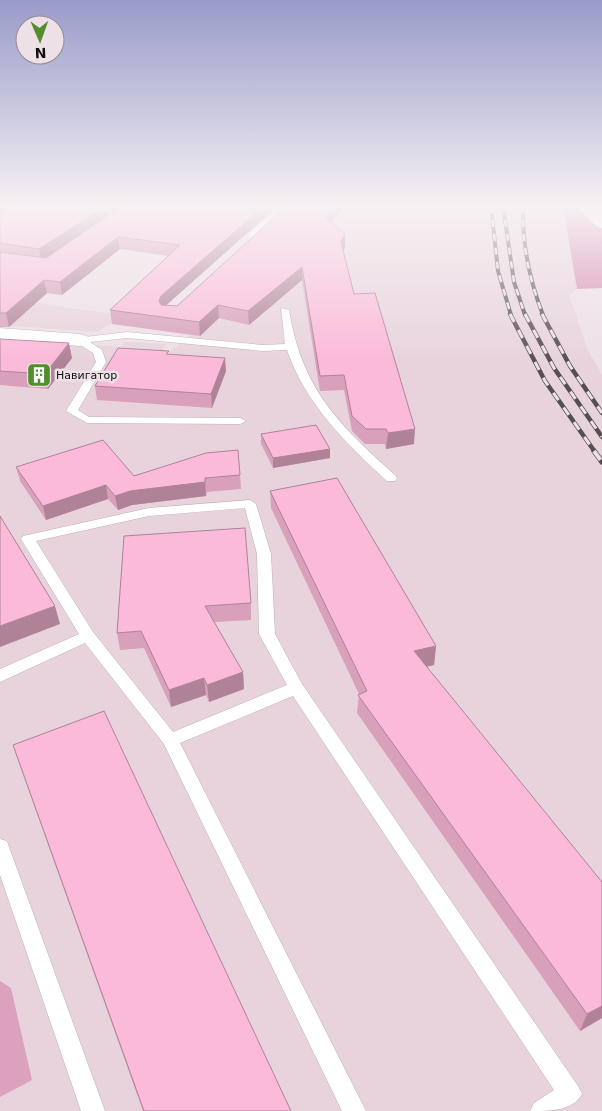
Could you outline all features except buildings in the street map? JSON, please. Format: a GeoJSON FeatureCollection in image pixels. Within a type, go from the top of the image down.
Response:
{"type":"FeatureCollection","features":[{"type":"Feature","properties":{"kind":"street"},"geometry":{"type":"LineString","coordinates":[[0,334],[80,340]]}},
{"type":"Feature","properties":{"kind":"lane"},"geometry":{"type":"LineString","coordinates":[[284,310],[290,347],[308,391],[352,443],[391,478]]}},
{"type":"Feature","properties":{"kind":"lane"},"geometry":{"type":"LineString","coordinates":[[80,340],[127,335],[263,348],[290,347]]}},
{"type":"Feature","properties":{"kind":"lane"},"geometry":{"type":"LineString","coordinates":[[80,340],[98,352],[101,362],[72,411],[87,420],[240,421]]}},
{"type":"Feature","properties":{"kind":"lane"},"geometry":{"type":"LineString","coordinates":[[354,1111],[170,740],[88,636],[28,539],[149,512],[250,504],[264,554],[267,634],[296,688],[570,1094],[542,1111]]}},
{"type":"Feature","properties":{"kind":"lane"},"geometry":{"type":"LineString","coordinates":[[0,676],[88,636]]}},
{"type":"Feature","properties":{"kind":"lane"},"geometry":{"type":"LineString","coordinates":[[170,740],[296,688]]}},
{"type":"Feature","properties":{"kind":"lane"},"geometry":{"type":"LineString","coordinates":[[0,847],[93,1111]]}},
{"type":"Feature","properties":{"kind":"shaded area"},"geometry":{"type":"Polygon","coordinates":[[[291,258],[572,258],[577,289],[569,295],[588,350],[602,375],[602,1111],[0,1111],[0,338],[121,347],[124,342],[166,344],[156,362],[291,258]]]}},
{"type":"Feature","properties":{"kind":"shaded area"},"geometry":{"type":"Polygon","coordinates":[[[572,258],[602,258],[602,288],[577,289],[572,258]]]}},
{"type":"Feature","properties":{"kind":"shaded area"},"geometry":{"type":"Polygon","coordinates":[[[0,295],[49,305],[119,315],[111,324],[97,332],[0,325],[0,295]]]}},
{"type":"Feature","properties":{"kind":"shaded area"},"geometry":{"type":"Polygon","coordinates":[[[0,981],[11,988],[32,1080],[0,1097],[0,981]]]}},
{"type":"Feature","properties":{"kind":"railway"},"geometry":{"type":"LineString","coordinates":[[497,258],[498,271],[511,315]]}},
{"type":"Feature","properties":{"kind":"railway"},"geometry":{"type":"LineString","coordinates":[[511,258],[514,282],[525,315]]}},
{"type":"Feature","properties":{"kind":"railway"},"geometry":{"type":"LineString","coordinates":[[527,258],[543,315]]}},
{"type":"Feature","properties":{"kind":"railway"},"geometry":{"type":"LineString","coordinates":[[510,314],[545,381],[595,452]]}},
{"type":"Feature","properties":{"kind":"railway"},"geometry":{"type":"LineString","coordinates":[[525,314],[554,368],[602,437]]}},
{"type":"Feature","properties":{"kind":"railway"},"geometry":{"type":"LineString","coordinates":[[542,314],[570,366],[602,413]]}},
{"type":"Feature","properties":{"kind":"railway"},"geometry":{"type":"LineString","coordinates":[[594,451],[602,462]]}},
{"type":"Feature","properties":{"kind":"place","name":"Навигатор"},"geometry":{"type":"Point","coordinates":[39,375]}}]}
